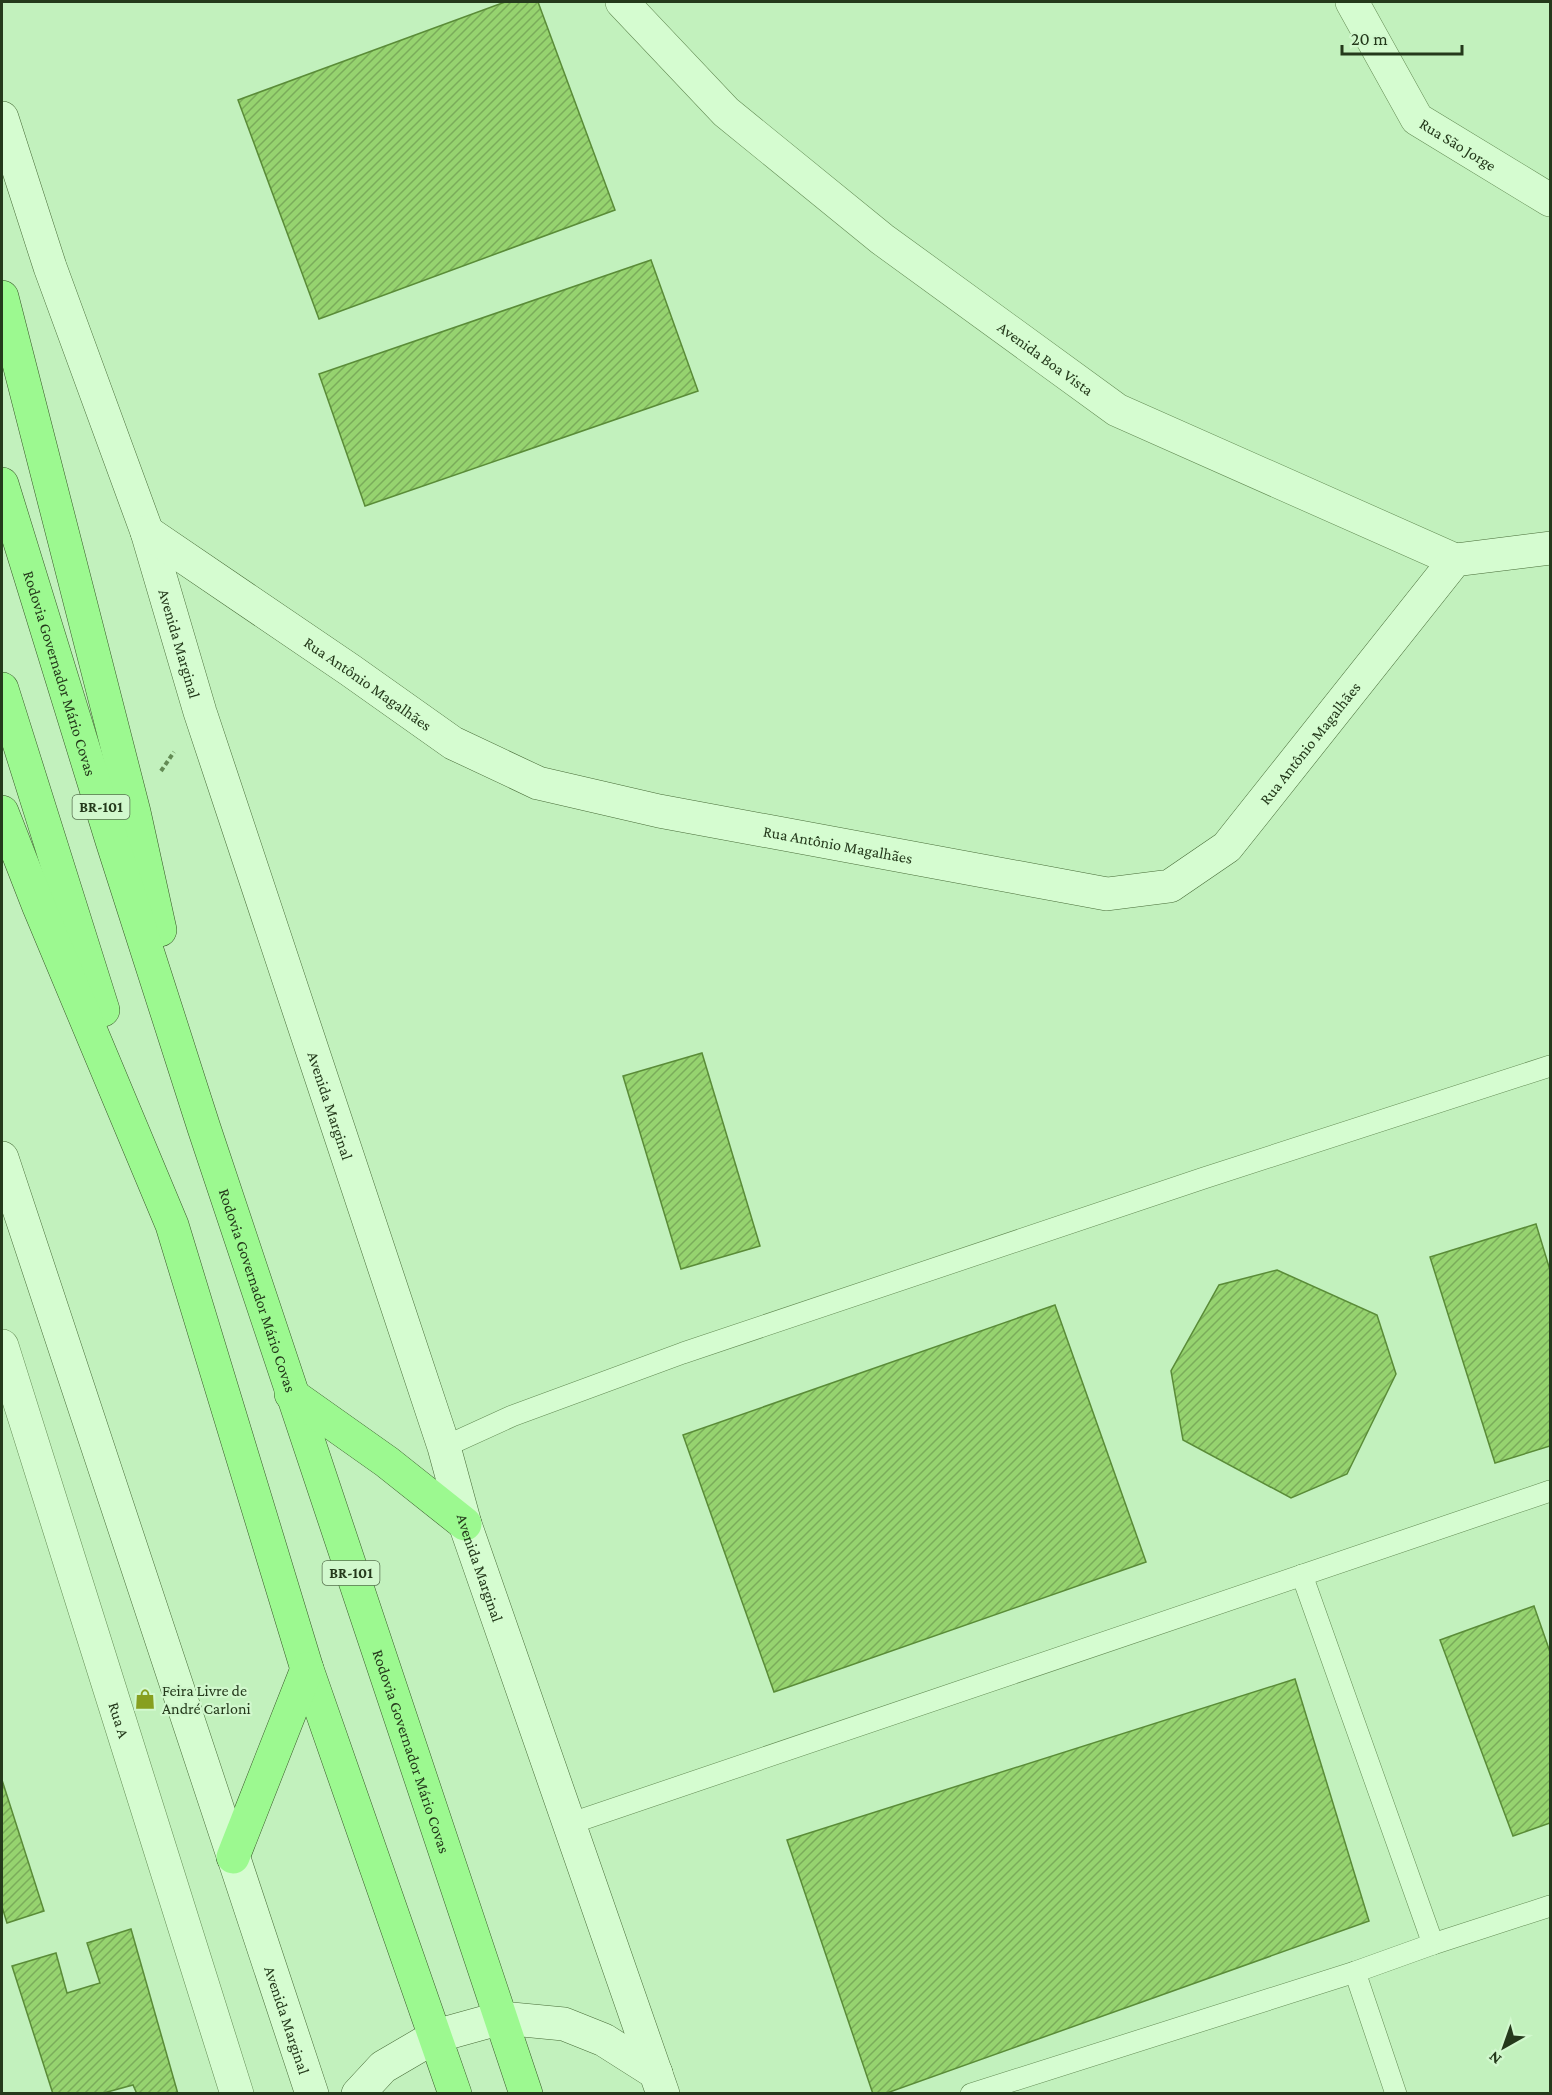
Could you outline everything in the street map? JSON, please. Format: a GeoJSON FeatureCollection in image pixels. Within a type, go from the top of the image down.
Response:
{"type":"FeatureCollection","features":[{"type":"Feature","properties":{"kind":"main road"},"geometry":{"type":"LineString","coordinates":[[2,297],[134,812],[204,1128]]}},
{"type":"Feature","properties":{"kind":"main road","name":"Rodovia Governador Mário Covas"},"geometry":{"type":"LineString","coordinates":[[2,484],[112,841],[204,1128],[526,2094]]}},
{"type":"Feature","properties":{"kind":"main road"},"geometry":{"type":"LineString","coordinates":[[2,689],[172,1225],[307,1669],[455,2094]]}},
{"type":"Feature","properties":{"kind":"main road"},"geometry":{"type":"LineString","coordinates":[[2,812],[39,907],[172,1225]]}},
{"type":"Feature","properties":{"kind":"main road"},"geometry":{"type":"LineString","coordinates":[[291,1394],[387,1462],[465,1524]]}},
{"type":"Feature","properties":{"kind":"main road"},"geometry":{"type":"LineString","coordinates":[[233,1857],[307,1669]]}},
{"type":"Feature","properties":{"kind":"street","name":"Avenida Boa Vista"},"geometry":{"type":"LineString","coordinates":[[622,2],[726,112],[882,239],[1117,410],[1455,560]]}},
{"type":"Feature","properties":{"kind":"street","name":"Rua São Jorge"},"geometry":{"type":"LineString","coordinates":[[1352,2],[1418,119],[1551,200]]}},
{"type":"Feature","properties":{"kind":"street","name":"Avenida Marginal"},"geometry":{"type":"LineString","coordinates":[[2,118],[50,267],[147,532],[200,712],[444,1447],[465,1524],[660,2083]]}},
{"type":"Feature","properties":{"kind":"street","name":"Rua Antônio Magalhães"},"geometry":{"type":"LineString","coordinates":[[147,532],[453,743],[537,783],[659,811],[1107,894],[1170,886],[1227,847],[1455,560]]}},
{"type":"Feature","properties":{"kind":"street"},"geometry":{"type":"LineString","coordinates":[[1455,560],[1551,548]]}},
{"type":"Feature","properties":{"kind":"street","name":"Avenida Marginal"},"geometry":{"type":"LineString","coordinates":[[2,1162],[312,2094]]}},
{"type":"Feature","properties":{"kind":"street","name":"Rua A"},"geometry":{"type":"LineString","coordinates":[[2,1346],[237,2094]]}},
{"type":"Feature","properties":{"kind":"street"},"geometry":{"type":"LineString","coordinates":[[358,2094],[383,2067],[436,2036],[501,2018],[564,2024],[604,2040],[660,2083]]}},
{"type":"Feature","properties":{"kind":"lane"},"geometry":{"type":"LineString","coordinates":[[444,1447],[512,1416],[683,1353],[1204,1178],[1551,1066]]}},
{"type":"Feature","properties":{"kind":"lane"},"geometry":{"type":"LineString","coordinates":[[569,1824],[1551,1491]]}},
{"type":"Feature","properties":{"kind":"lane"},"geometry":{"type":"LineString","coordinates":[[1302,1575],[1433,1944]]}},
{"type":"Feature","properties":{"kind":"lane"},"geometry":{"type":"LineString","coordinates":[[971,2094],[1355,1972],[1551,1906]]}},
{"type":"Feature","properties":{"kind":"lane"},"geometry":{"type":"LineString","coordinates":[[1355,1972],[1396,2094]]}},
{"type":"Feature","properties":{"kind":"building"},"geometry":{"type":"Polygon","coordinates":[[[505,2],[538,2],[615,210],[319,319],[238,100],[505,2]]]}},
{"type":"Feature","properties":{"kind":"building"},"geometry":{"type":"Polygon","coordinates":[[[651,260],[698,391],[365,506],[319,374],[651,260]]]}},
{"type":"Feature","properties":{"kind":"building"},"geometry":{"type":"Polygon","coordinates":[[[702,1053],[760,1246],[681,1269],[623,1076],[702,1053]]]}},
{"type":"Feature","properties":{"kind":"building"},"geometry":{"type":"Polygon","coordinates":[[[1536,1224],[1550,1270],[1550,1446],[1495,1463],[1430,1257],[1536,1224]]]}},
{"type":"Feature","properties":{"kind":"building"},"geometry":{"type":"Polygon","coordinates":[[[1277,1270],[1377,1315],[1396,1374],[1347,1474],[1291,1498],[1183,1440],[1171,1371],[1219,1285],[1277,1270]]]}},
{"type":"Feature","properties":{"kind":"building"},"geometry":{"type":"Polygon","coordinates":[[[1055,1305],[1146,1562],[774,1692],[683,1435],[1055,1305]]]}},
{"type":"Feature","properties":{"kind":"building"},"geometry":{"type":"Polygon","coordinates":[[[1534,1606],[1550,1652],[1550,1823],[1513,1836],[1440,1640],[1534,1606]]]}},
{"type":"Feature","properties":{"kind":"building"},"geometry":{"type":"Polygon","coordinates":[[[1295,1679],[1369,1921],[884,2094],[873,2094],[787,1840],[1295,1679]]]}},
{"type":"Feature","properties":{"kind":"building"},"geometry":{"type":"Polygon","coordinates":[[[2,1780],[44,1911],[7,1923],[2,1907],[2,1780]]]}},
{"type":"Feature","properties":{"kind":"building"},"geometry":{"type":"Polygon","coordinates":[[[131,1929],[178,2094],[137,2094],[133,2085],[100,2094],[53,2094],[12,1966],[56,1953],[67,1993],[100,1983],[87,1943],[131,1929]]]}},
{"type":"Feature","properties":{"kind":"place","name":"Feira Livre de André Carloni"},"geometry":{"type":"Point","coordinates":[145,1699]}}]}
